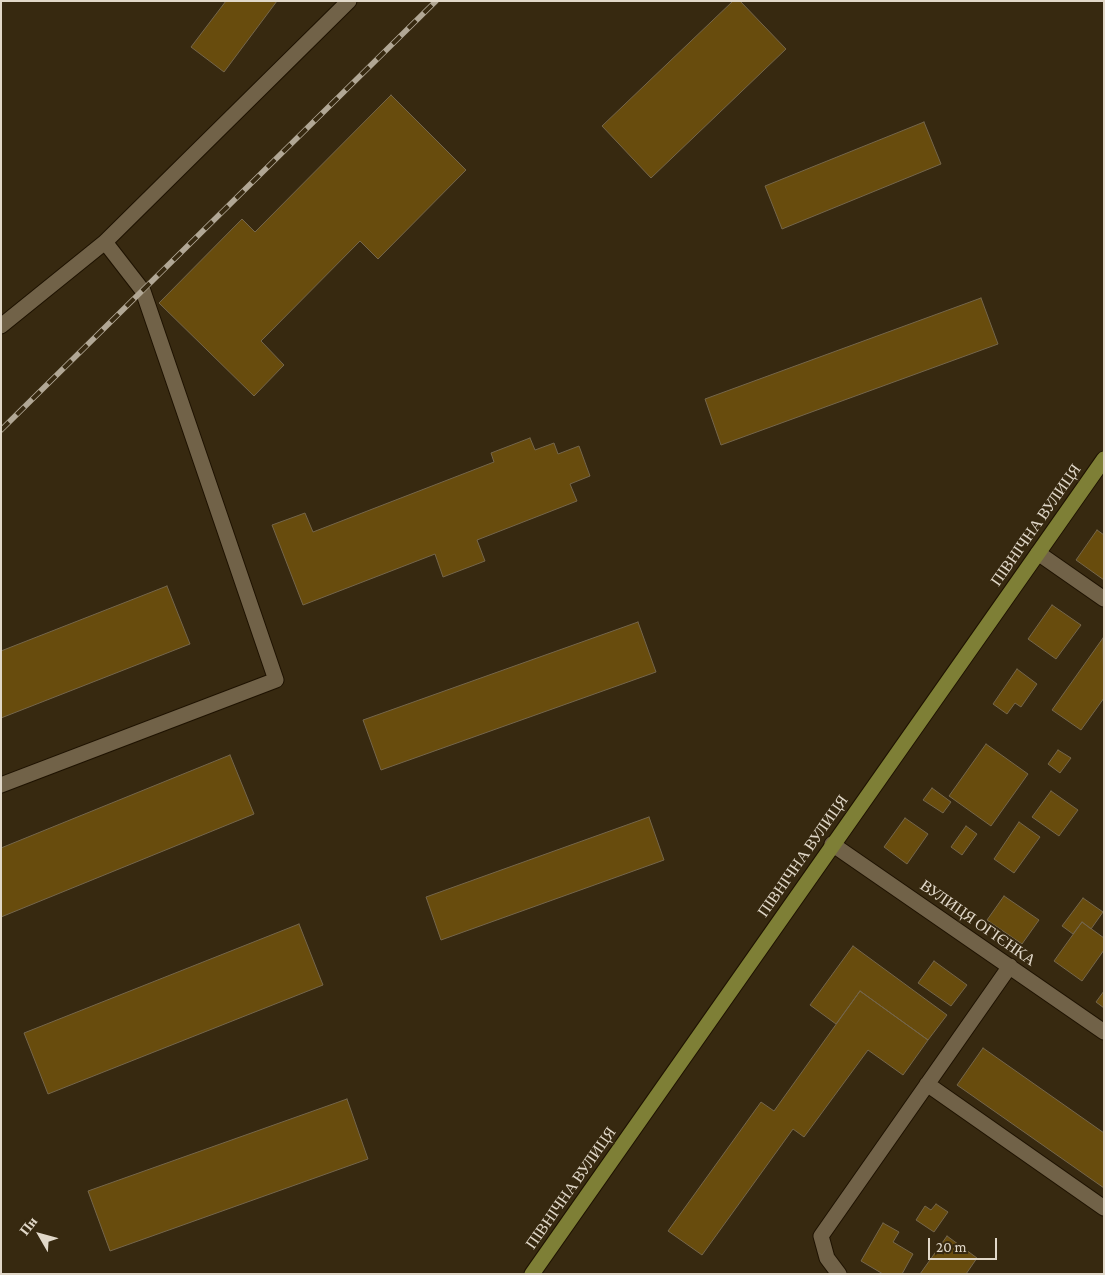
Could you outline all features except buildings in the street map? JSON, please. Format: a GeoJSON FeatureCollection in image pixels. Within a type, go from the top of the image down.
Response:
{"type":"FeatureCollection","features":[{"type":"Feature","properties":{"kind":"main road","name":"ПІВНІЧНА ВУЛИЦЯ"},"geometry":{"type":"LineString","coordinates":[[532,1274],[1104,459]]}},
{"type":"Feature","properties":{"kind":"street"},"geometry":{"type":"LineString","coordinates":[[1,326],[105,242],[349,1]]}},
{"type":"Feature","properties":{"kind":"street"},"geometry":{"type":"LineString","coordinates":[[1,785],[276,680],[143,291],[105,242]]}},
{"type":"Feature","properties":{"kind":"street"},"geometry":{"type":"LineString","coordinates":[[1038,553],[1104,599]]}},
{"type":"Feature","properties":{"kind":"street","name":"ВУЛИЦЯ ОГІЄНКА"},"geometry":{"type":"LineString","coordinates":[[832,844],[1104,1032]]}},
{"type":"Feature","properties":{"kind":"street"},"geometry":{"type":"LineString","coordinates":[[839,1274],[827,1258],[821,1236],[1010,966]]}},
{"type":"Feature","properties":{"kind":"street"},"geometry":{"type":"LineString","coordinates":[[927,1084],[1104,1208]]}},
{"type":"Feature","properties":{"kind":"railway"},"geometry":{"type":"LineString","coordinates":[[1,430],[436,1]]}}]}
